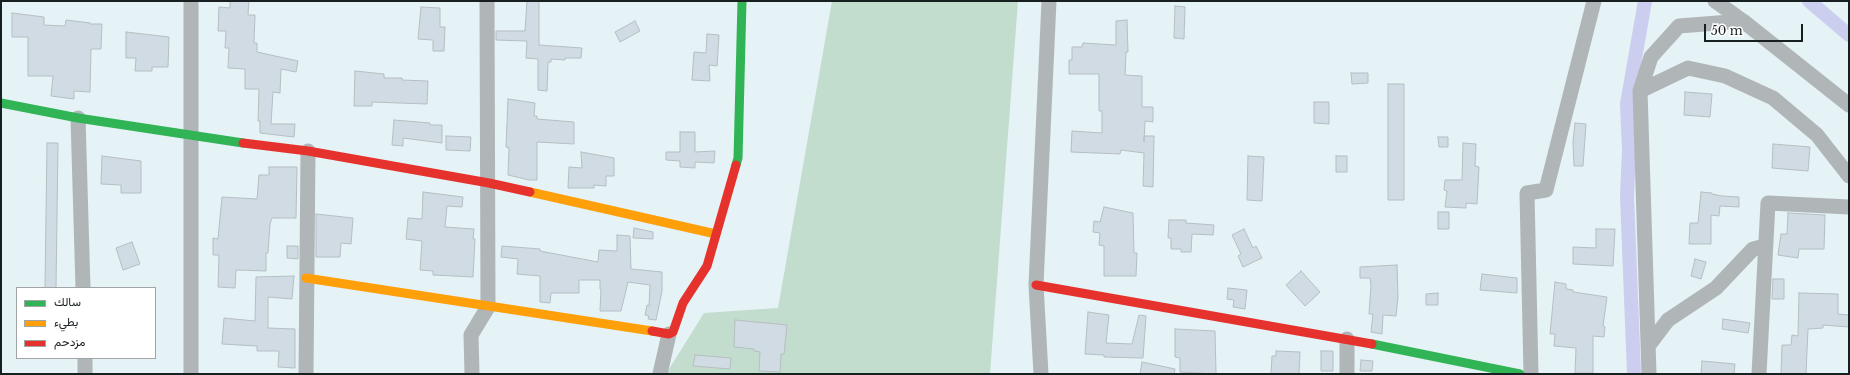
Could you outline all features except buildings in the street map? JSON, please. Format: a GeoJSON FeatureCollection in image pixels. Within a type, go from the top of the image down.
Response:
{"type":"FeatureCollection","features":[{"type":"Feature","properties":{"kind":"street"},"geometry":{"type":"LineString","coordinates":[[191,1],[191,374]]}},
{"type":"Feature","properties":{"kind":"street"},"geometry":{"type":"LineString","coordinates":[[472,374],[471,335],[488,307],[489,183],[487,1]]}},
{"type":"Feature","properties":{"kind":"street"},"geometry":{"type":"LineString","coordinates":[[660,374],[669,334],[676,328],[683,303],[707,266],[738,158],[742,1]]}},
{"type":"Feature","properties":{"kind":"street"},"geometry":{"type":"LineString","coordinates":[[1041,374],[1036,285],[1049,1]]}},
{"type":"Feature","properties":{"kind":"street"},"geometry":{"type":"LineString","coordinates":[[1530,374],[1527,193],[1546,190],[1594,1]]}},
{"type":"Feature","properties":{"kind":"street"},"geometry":{"type":"LineString","coordinates":[[1715,1],[1743,21],[1849,105]]}},
{"type":"Feature","properties":{"kind":"street"},"geometry":{"type":"LineString","coordinates":[[1649,374],[1640,91],[1651,57],[1679,26],[1743,21]]}},
{"type":"Feature","properties":{"kind":"street"},"geometry":{"type":"LineString","coordinates":[[1640,91],[1688,68],[1725,76],[1773,98],[1817,135],[1849,176]]}},
{"type":"Feature","properties":{"kind":"street"},"geometry":{"type":"LineString","coordinates":[[1,103],[78,118],[191,136],[308,151],[489,183],[716,234]]}},
{"type":"Feature","properties":{"kind":"street"},"geometry":{"type":"LineString","coordinates":[[78,118],[83,287]]}},
{"type":"Feature","properties":{"kind":"street"},"geometry":{"type":"LineString","coordinates":[[306,374],[308,151]]}},
{"type":"Feature","properties":{"kind":"street"},"geometry":{"type":"LineString","coordinates":[[1759,374],[1768,203],[1849,207]]}},
{"type":"Feature","properties":{"kind":"street"},"geometry":{"type":"LineString","coordinates":[[1649,345],[1668,320],[1716,288],[1753,249],[1765,246]]}},
{"type":"Feature","properties":{"kind":"street"},"geometry":{"type":"LineString","coordinates":[[306,278],[669,334]]}},
{"type":"Feature","properties":{"kind":"street"},"geometry":{"type":"LineString","coordinates":[[1036,285],[1347,339],[1458,368],[1520,374]]}},
{"type":"Feature","properties":{"kind":"street"},"geometry":{"type":"LineString","coordinates":[[1347,339],[1347,374]]}},
{"type":"Feature","properties":{"kind":"street"},"geometry":{"type":"LineString","coordinates":[[85,359],[85,374]]}},
{"type":"Feature","properties":{"kind":"green space"},"geometry":{"type":"Polygon","coordinates":[[[832,1],[1018,1],[990,374],[666,374],[704,313],[778,308],[832,1]]]}},
{"type":"Feature","properties":{"kind":"waterway"},"geometry":{"type":"LineString","coordinates":[[1634,374],[1627,196],[1629,151],[1627,104],[1645,1]]}},
{"type":"Feature","properties":{"kind":"waterway"},"geometry":{"type":"LineString","coordinates":[[1809,1],[1849,35]]}},
{"type":"Feature","properties":{"kind":"traffic: fast"},"geometry":{"type":"LineString","coordinates":[[736,165],[738,158],[742,1]]}},
{"type":"Feature","properties":{"kind":"traffic: fast"},"geometry":{"type":"LineString","coordinates":[[1,103],[78,118],[243,143]]}},
{"type":"Feature","properties":{"kind":"traffic: fast"},"geometry":{"type":"LineString","coordinates":[[1372,344],[1520,374]]}},
{"type":"Feature","properties":{"kind":"traffic: slow"},"geometry":{"type":"LineString","coordinates":[[530,192],[716,234]]}},
{"type":"Feature","properties":{"kind":"traffic: slow"},"geometry":{"type":"LineString","coordinates":[[306,278],[652,331]]}},
{"type":"Feature","properties":{"kind":"traffic: jam"},"geometry":{"type":"LineString","coordinates":[[243,143],[308,151],[489,183],[530,192]]}},
{"type":"Feature","properties":{"kind":"traffic: jam"},"geometry":{"type":"LineString","coordinates":[[652,331],[669,334],[673,332],[683,303],[707,266],[736,165]]}},
{"type":"Feature","properties":{"kind":"traffic: jam"},"geometry":{"type":"LineString","coordinates":[[1036,285],[1372,344]]}}]}
